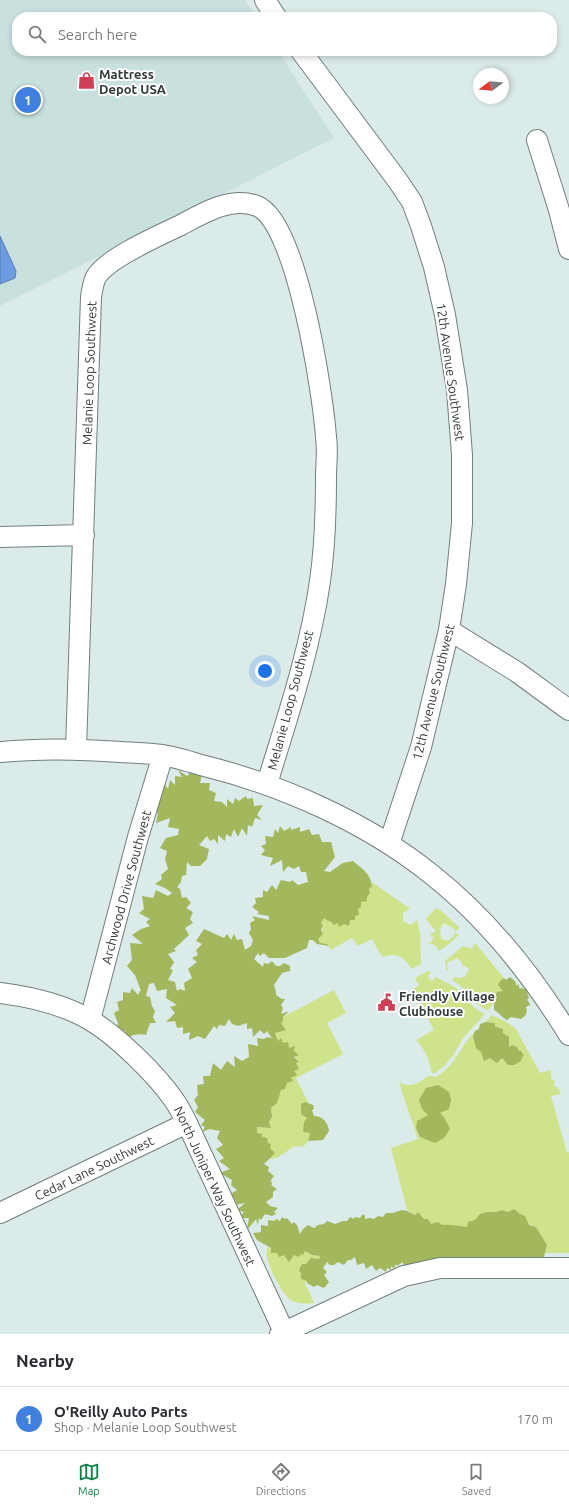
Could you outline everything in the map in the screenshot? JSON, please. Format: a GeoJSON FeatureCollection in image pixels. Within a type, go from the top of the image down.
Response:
{"type":"FeatureCollection","features":[{"type":"Feature","properties":{"kind":"street"},"geometry":{"type":"LineString","coordinates":[[265,0],[273,12]]}},
{"type":"Feature","properties":{"kind":"street","name":"12th Avenue Southwest"},"geometry":{"type":"LineString","coordinates":[[305,56],[412,202],[434,267],[445,315],[456,390],[462,455],[462,523],[456,584],[449,630],[421,747],[389,844]]}},
{"type":"Feature","properties":{"kind":"street"},"geometry":{"type":"LineString","coordinates":[[537,140],[560,210],[569,249]]}},
{"type":"Feature","properties":{"kind":"street","name":"Melanie Loop Southwest"},"geometry":{"type":"LineString","coordinates":[[76,749],[91,297],[96,277],[114,259],[212,209],[229,204],[248,203],[259,206],[270,217],[287,248],[307,319],[319,376],[327,438],[326,514],[320,582],[304,661],[267,784]]}},
{"type":"Feature","properties":{"kind":"street"},"geometry":{"type":"LineString","coordinates":[[0,537],[84,535]]}},
{"type":"Feature","properties":{"kind":"street"},"geometry":{"type":"LineString","coordinates":[[449,630],[517,672],[569,710]]}},
{"type":"Feature","properties":{"kind":"street"},"geometry":{"type":"LineString","coordinates":[[0,752],[76,749],[163,755],[218,769],[267,784],[345,820],[389,844],[431,874],[462,901],[498,937],[525,969],[549,1002],[569,1035]]}},
{"type":"Feature","properties":{"kind":"street","name":"Archwood Drive Southwest"},"geometry":{"type":"LineString","coordinates":[[90,1020],[138,837],[163,755]]}},
{"type":"Feature","properties":{"kind":"street","name":"North Juniper Way Southwest"},"geometry":{"type":"LineString","coordinates":[[0,993],[23,996],[61,1006],[90,1020],[127,1048],[173,1099],[187,1123],[282,1333]]}},
{"type":"Feature","properties":{"kind":"street","name":"Cedar Lane Southwest"},"geometry":{"type":"LineString","coordinates":[[0,1213],[187,1123]]}},
{"type":"Feature","properties":{"kind":"street"},"geometry":{"type":"LineString","coordinates":[[282,1333],[404,1276],[440,1268],[569,1268]]}},
{"type":"Feature","properties":{"kind":"shaded area"},"geometry":{"type":"Polygon","coordinates":[[[0,0],[245,0],[253,12],[12,12],[12,56],[281,56],[334,138],[0,306],[0,0]]]}},
{"type":"Feature","properties":{"kind":"green space"},"geometry":{"type":"Polygon","coordinates":[[[195,767],[199,775],[202,774],[200,783],[210,783],[209,790],[216,793],[214,801],[222,802],[227,807],[227,799],[233,804],[235,798],[239,801],[246,796],[247,799],[253,798],[254,806],[263,805],[257,815],[262,820],[255,818],[252,827],[248,825],[247,836],[242,828],[238,837],[234,829],[231,837],[226,834],[225,841],[218,835],[218,844],[214,839],[210,841],[207,836],[199,845],[209,849],[207,859],[200,866],[191,866],[187,862],[186,875],[182,876],[181,882],[177,887],[180,889],[182,898],[186,897],[191,903],[186,908],[193,912],[190,919],[193,923],[185,928],[189,935],[174,949],[176,951],[168,954],[174,962],[170,969],[173,970],[168,980],[175,982],[177,991],[180,989],[185,991],[184,983],[192,978],[188,969],[197,962],[192,958],[198,955],[196,950],[202,944],[196,941],[204,929],[224,938],[227,934],[231,940],[234,934],[237,940],[242,939],[245,950],[251,946],[253,940],[249,933],[251,929],[250,923],[255,920],[252,916],[269,920],[269,916],[257,914],[259,912],[252,907],[256,903],[255,898],[263,897],[263,890],[267,892],[272,885],[276,890],[281,880],[290,882],[292,880],[298,885],[308,882],[306,872],[301,872],[299,866],[294,869],[288,866],[283,872],[282,860],[270,866],[273,858],[261,855],[265,850],[261,846],[266,844],[265,836],[273,837],[275,829],[278,833],[280,826],[284,831],[291,827],[291,830],[300,827],[300,832],[309,829],[312,835],[319,834],[322,842],[331,842],[335,857],[324,871],[330,872],[343,863],[353,861],[368,875],[372,887],[369,888],[370,893],[367,897],[367,901],[361,902],[361,907],[358,909],[359,915],[355,916],[355,920],[350,920],[349,926],[344,924],[339,927],[338,923],[334,925],[324,918],[321,923],[323,926],[321,929],[323,934],[318,939],[320,943],[327,944],[329,946],[317,944],[313,940],[309,940],[307,948],[285,958],[269,958],[264,953],[260,956],[258,953],[254,959],[263,967],[264,963],[268,964],[272,961],[276,966],[280,966],[284,963],[290,966],[290,971],[282,973],[274,985],[276,995],[282,999],[285,999],[281,1005],[283,1008],[281,1014],[289,1011],[283,1017],[283,1021],[281,1023],[286,1030],[275,1033],[278,1041],[281,1038],[283,1043],[288,1042],[289,1048],[295,1046],[294,1051],[299,1055],[294,1057],[299,1062],[296,1063],[299,1069],[294,1071],[297,1075],[291,1078],[293,1081],[287,1083],[285,1089],[281,1090],[277,1103],[271,1108],[272,1117],[269,1122],[271,1128],[257,1127],[257,1133],[262,1134],[262,1137],[267,1138],[268,1143],[271,1144],[270,1148],[275,1153],[264,1164],[269,1167],[268,1171],[274,1176],[271,1180],[271,1185],[277,1189],[273,1192],[273,1197],[266,1202],[270,1206],[278,1208],[274,1212],[276,1214],[272,1216],[265,1214],[261,1220],[259,1218],[258,1225],[256,1219],[247,1230],[249,1218],[239,1218],[244,1212],[237,1210],[245,1203],[230,1206],[236,1201],[231,1194],[237,1190],[231,1185],[232,1180],[220,1173],[230,1169],[219,1161],[224,1158],[216,1149],[223,1145],[217,1138],[220,1131],[210,1129],[202,1132],[205,1127],[201,1125],[205,1120],[195,1112],[198,1107],[194,1100],[198,1095],[197,1085],[204,1084],[203,1076],[210,1076],[213,1063],[221,1070],[227,1061],[235,1067],[234,1056],[242,1061],[249,1057],[248,1044],[258,1046],[257,1038],[272,1038],[267,1031],[264,1034],[260,1030],[253,1037],[252,1028],[247,1029],[247,1023],[238,1026],[232,1024],[229,1019],[225,1026],[219,1025],[217,1029],[214,1026],[205,1039],[198,1036],[189,1040],[190,1032],[183,1034],[183,1027],[177,1028],[175,1021],[166,1022],[175,1013],[170,1007],[177,1005],[166,998],[167,989],[157,991],[154,983],[149,984],[146,996],[150,997],[155,1011],[153,1017],[156,1023],[150,1023],[146,1035],[135,1035],[125,1039],[125,1031],[116,1030],[118,1023],[114,1013],[119,1010],[117,1002],[123,1000],[123,992],[130,993],[132,988],[138,995],[141,991],[135,975],[127,966],[132,960],[130,943],[143,944],[132,935],[141,929],[150,926],[146,922],[150,919],[139,913],[144,909],[142,896],[153,898],[156,890],[168,896],[172,893],[155,884],[162,879],[161,875],[168,869],[165,859],[167,851],[160,848],[166,838],[178,835],[179,829],[168,827],[170,818],[156,823],[158,813],[149,815],[163,781],[168,789],[170,780],[175,785],[175,776],[182,777],[178,770],[187,776],[195,767]]]}},
{"type":"Feature","properties":{"kind":"green space"},"geometry":{"type":"Polygon","coordinates":[[[372,882],[410,909],[403,913],[403,921],[410,925],[417,919],[420,933],[421,964],[411,969],[406,961],[400,956],[392,955],[382,957],[372,939],[358,946],[352,938],[331,950],[327,944],[320,943],[318,939],[323,934],[321,923],[324,918],[338,923],[350,920],[355,916],[361,902],[370,893],[369,888],[372,887],[372,882]]]}},
{"type":"Feature","properties":{"kind":"green space"},"geometry":{"type":"Polygon","coordinates":[[[436,908],[460,928],[455,931],[453,928],[444,923],[441,927],[440,934],[442,939],[448,941],[454,936],[455,932],[459,935],[438,951],[435,946],[428,942],[432,942],[433,936],[429,934],[435,932],[435,929],[426,919],[436,908]]]}},
{"type":"Feature","properties":{"kind":"green space"},"geometry":{"type":"Polygon","coordinates":[[[476,944],[504,978],[500,981],[504,991],[497,997],[488,1010],[482,1008],[462,987],[452,980],[455,977],[465,977],[469,969],[465,966],[463,967],[462,963],[457,958],[448,962],[447,968],[450,972],[446,970],[445,961],[463,946],[473,949],[473,945],[476,944]]]}},
{"type":"Feature","properties":{"kind":"green space"},"geometry":{"type":"Polygon","coordinates":[[[428,971],[431,973],[428,977],[430,980],[433,980],[436,977],[456,988],[476,1009],[485,1014],[463,1038],[454,1054],[445,1065],[435,1073],[432,1073],[427,1055],[416,1040],[434,1030],[413,989],[419,986],[415,978],[428,971]]]}},
{"type":"Feature","properties":{"kind":"green space"},"geometry":{"type":"Polygon","coordinates":[[[510,977],[515,981],[517,986],[519,984],[519,988],[526,989],[529,998],[527,1000],[530,1005],[526,1007],[527,1011],[525,1016],[521,1019],[511,1017],[507,1020],[494,1010],[493,1001],[497,992],[503,991],[498,985],[504,978],[506,980],[510,977]]]}},
{"type":"Feature","properties":{"kind":"green space"},"geometry":{"type":"Polygon","coordinates":[[[334,990],[346,1013],[327,1023],[343,1054],[296,1078],[309,1104],[305,1102],[307,1118],[303,1132],[310,1133],[308,1141],[304,1146],[293,1147],[277,1158],[269,1159],[268,1144],[257,1133],[257,1127],[271,1128],[269,1122],[272,1117],[271,1108],[292,1074],[296,1063],[299,1062],[289,1048],[278,1041],[274,1032],[281,1023],[283,1017],[334,990]]]}},
{"type":"Feature","properties":{"kind":"green space"},"geometry":{"type":"Polygon","coordinates":[[[492,1015],[516,1029],[540,1073],[551,1070],[551,1078],[555,1081],[554,1085],[559,1089],[561,1094],[551,1096],[567,1153],[569,1152],[569,1253],[545,1253],[547,1245],[536,1227],[527,1222],[514,1209],[508,1212],[502,1210],[487,1212],[467,1227],[431,1224],[424,1220],[418,1212],[415,1215],[407,1210],[391,1148],[418,1139],[400,1082],[411,1085],[418,1083],[428,1076],[436,1077],[449,1067],[475,1031],[473,1038],[480,1051],[490,1057],[502,1058],[508,1065],[521,1051],[519,1052],[516,1047],[512,1045],[509,1047],[502,1029],[498,1027],[495,1028],[492,1022],[484,1023],[492,1015]]]}},
{"type":"Feature","properties":{"kind":"green space"},"geometry":{"type":"Polygon","coordinates":[[[486,1022],[495,1023],[495,1027],[503,1029],[503,1033],[509,1037],[509,1047],[512,1045],[517,1047],[524,1056],[522,1057],[521,1061],[514,1065],[508,1065],[502,1058],[497,1063],[490,1058],[484,1061],[481,1052],[476,1048],[473,1037],[475,1031],[479,1029],[480,1024],[486,1022]]]}},
{"type":"Feature","properties":{"kind":"green space"},"geometry":{"type":"Polygon","coordinates":[[[438,1085],[449,1092],[451,1100],[449,1109],[440,1113],[444,1117],[450,1129],[444,1138],[435,1143],[420,1137],[416,1128],[417,1121],[428,1115],[422,1109],[419,1100],[426,1088],[438,1085]]]}},
{"type":"Feature","properties":{"kind":"green space"},"geometry":{"type":"Polygon","coordinates":[[[305,1102],[313,1105],[314,1109],[312,1110],[314,1116],[320,1117],[328,1125],[329,1131],[323,1140],[308,1141],[310,1133],[303,1132],[304,1122],[307,1118],[301,1114],[301,1104],[305,1102]]]}},
{"type":"Feature","properties":{"kind":"green space"},"geometry":{"type":"Polygon","coordinates":[[[514,1209],[525,1216],[529,1225],[536,1227],[547,1245],[543,1261],[404,1268],[403,1262],[397,1266],[396,1264],[394,1269],[391,1266],[391,1270],[387,1268],[386,1272],[380,1268],[376,1271],[372,1265],[366,1269],[364,1263],[357,1265],[355,1257],[348,1260],[344,1265],[338,1262],[334,1265],[330,1265],[327,1262],[323,1268],[327,1272],[324,1275],[329,1282],[324,1288],[317,1285],[314,1287],[307,1283],[307,1281],[301,1279],[301,1273],[299,1270],[302,1264],[306,1264],[311,1258],[319,1259],[320,1256],[312,1255],[305,1251],[303,1255],[301,1254],[299,1257],[294,1255],[289,1262],[284,1255],[279,1257],[277,1253],[271,1253],[271,1248],[257,1240],[253,1233],[261,1232],[261,1225],[268,1226],[268,1220],[274,1221],[276,1219],[280,1221],[282,1217],[285,1219],[287,1218],[292,1224],[294,1222],[297,1225],[300,1234],[308,1225],[314,1228],[318,1225],[324,1224],[327,1221],[335,1224],[347,1221],[350,1217],[354,1219],[355,1217],[360,1218],[363,1214],[365,1219],[374,1219],[378,1216],[383,1217],[386,1213],[402,1210],[415,1215],[418,1212],[424,1219],[428,1219],[431,1224],[438,1222],[442,1225],[467,1227],[468,1222],[475,1220],[480,1214],[502,1210],[508,1212],[514,1209]]]}},
{"type":"Feature","properties":{"kind":"green space"},"geometry":{"type":"Polygon","coordinates":[[[267,1247],[282,1254],[292,1254],[305,1251],[312,1255],[320,1256],[307,1282],[305,1283],[314,1303],[303,1304],[292,1301],[288,1298],[276,1281],[270,1268],[267,1256],[267,1247]]]}},
{"type":"Feature","properties":{"kind":"water"},"geometry":{"type":"Polygon","coordinates":[[[0,236],[16,271],[15,278],[0,284],[0,236]]]}},
{"type":"Feature","properties":{"kind":"place","name":"Mattress Depot USA"},"geometry":{"type":"Point","coordinates":[86,81]}},
{"type":"Feature","properties":{"kind":"place","name":"O'Reilly Auto Parts"},"geometry":{"type":"Point","coordinates":[28,100]}},
{"type":"Feature","properties":{"kind":"place","name":"Friendly Village Clubhouse"},"geometry":{"type":"Point","coordinates":[386,1003]}}]}
